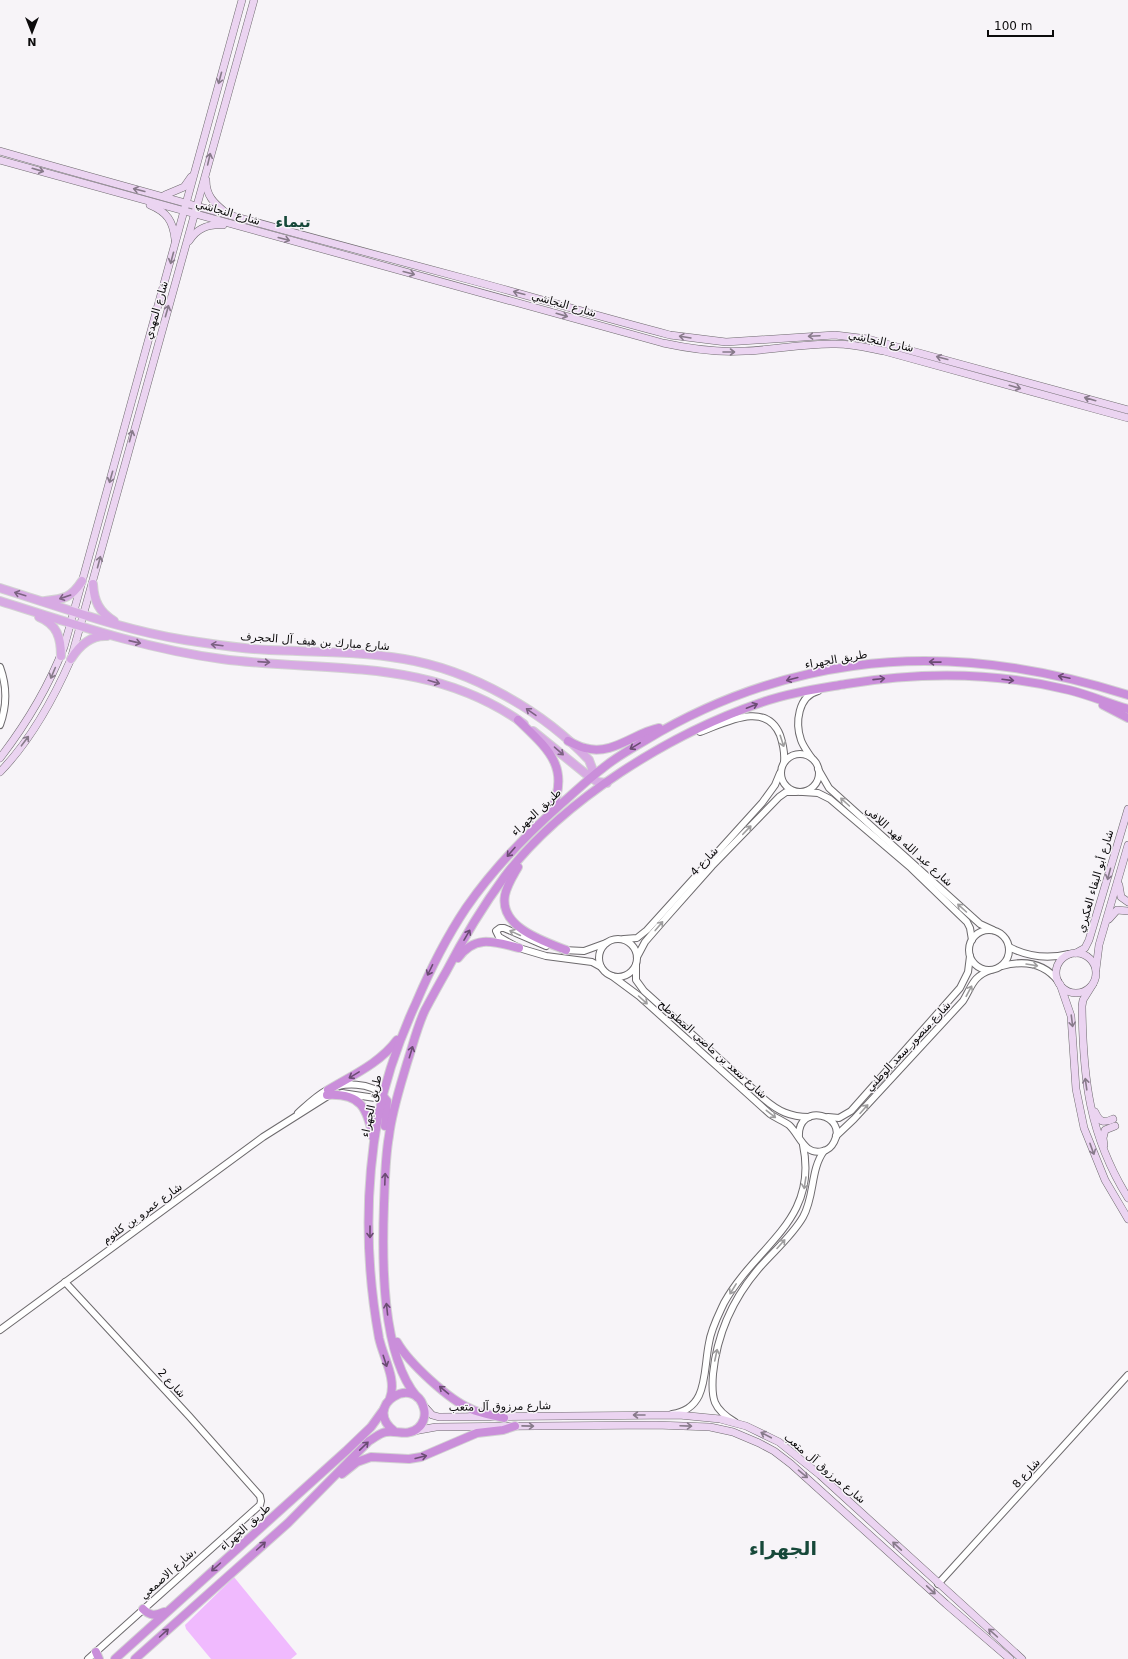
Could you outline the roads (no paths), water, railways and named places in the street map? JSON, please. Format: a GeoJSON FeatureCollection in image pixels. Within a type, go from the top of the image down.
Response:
{"type":"FeatureCollection","features":[{"type":"Feature","properties":{"kind":"highway","name":"طريق الجهراء"},"geometry":{"type":"LineString","coordinates":[[390,1398],[393,1388],[392,1380],[380,1342],[370,1263],[370,1208],[373,1155],[375,1135],[383,1096],[403,1031],[442,947],[464,910],[515,848],[550,814],[588,783],[603,768],[624,753],[670,726],[715,704],[758,688],[802,676],[874,663],[926,662],[980,664],[1039,672],[1085,681],[1128,695]]}},
{"type":"Feature","properties":{"kind":"highway","name":"طريق الجهراء"},"geometry":{"type":"LineString","coordinates":[[420,1401],[404,1378],[389,1325],[383,1267],[386,1158],[391,1124],[399,1088],[426,1009],[486,903],[506,875],[537,841],[568,812],[651,753],[692,730],[762,702],[806,690],[897,677],[950,675],[1010,680],[1069,690],[1128,709]]}},
{"type":"Feature","properties":{"kind":"highway"},"geometry":{"type":"LineString","coordinates":[[1085,681],[1128,690]]}},
{"type":"Feature","properties":{"kind":"highway"},"geometry":{"type":"LineString","coordinates":[[1069,690],[1077,688],[1128,704]]}},
{"type":"Feature","properties":{"kind":"highway"},"geometry":{"type":"LineString","coordinates":[[1069,690],[1128,718]]}},
{"type":"Feature","properties":{"kind":"highway"},"geometry":{"type":"LineString","coordinates":[[518,720],[537,738],[557,766],[560,778],[560,789],[550,814]]}},
{"type":"Feature","properties":{"kind":"highway"},"geometry":{"type":"LineString","coordinates":[[568,741],[585,748],[598,750],[610,748],[656,729],[670,726]]}},
{"type":"Feature","properties":{"kind":"highway"},"geometry":{"type":"LineString","coordinates":[[537,841],[548,824],[588,783]]}},
{"type":"Feature","properties":{"kind":"highway"},"geometry":{"type":"LineString","coordinates":[[526,852],[507,887],[504,904],[506,913],[511,920],[531,934],[566,950]]}},
{"type":"Feature","properties":{"kind":"highway"},"geometry":{"type":"LineString","coordinates":[[426,1009],[443,987],[458,957],[470,946],[477,942],[494,942],[519,948]]}},
{"type":"Feature","properties":{"kind":"highway"},"geometry":{"type":"LineString","coordinates":[[328,1092],[383,1056],[403,1031]]}},
{"type":"Feature","properties":{"kind":"highway"},"geometry":{"type":"LineString","coordinates":[[386,1158],[384,1139],[387,1103],[383,1096],[393,1093],[399,1088]]}},
{"type":"Feature","properties":{"kind":"highway"},"geometry":{"type":"LineString","coordinates":[[328,1092],[345,1096],[362,1105],[369,1118],[373,1138],[373,1155]]}},
{"type":"Feature","properties":{"kind":"highway"},"geometry":{"type":"LineString","coordinates":[[389,1325],[402,1352],[446,1392],[471,1409],[504,1418]]}},
{"type":"Feature","properties":{"kind":"highway"},"geometry":{"type":"LineString","coordinates":[[401,1393],[412,1394],[420,1401],[424,1409],[424,1420],[418,1429],[413,1432],[400,1433],[394,1431],[386,1423],[384,1413],[385,1407],[390,1398],[401,1393]]}},
{"type":"Feature","properties":{"kind":"highway","name":"طريق الجهراء"},"geometry":{"type":"LineString","coordinates":[[115,1659],[371,1427],[385,1407]]}},
{"type":"Feature","properties":{"kind":"highway"},"geometry":{"type":"LineString","coordinates":[[332,1479],[364,1459],[376,1457],[409,1459],[421,1457],[477,1433],[503,1430],[515,1426]]}},
{"type":"Feature","properties":{"kind":"highway"},"geometry":{"type":"LineString","coordinates":[[135,1659],[288,1523],[369,1441],[380,1434],[394,1431]]}},
{"type":"Feature","properties":{"kind":"highway"},"geometry":{"type":"LineString","coordinates":[[316,1477],[324,1486]]}},
{"type":"Feature","properties":{"kind":"highway"},"geometry":{"type":"LineString","coordinates":[[297,1494],[304,1496],[306,1504]]}},
{"type":"Feature","properties":{"kind":"highway"},"geometry":{"type":"LineString","coordinates":[[142,1609],[154,1615],[170,1609]]}},
{"type":"Feature","properties":{"kind":"main road","name":"شارع المهدي"},"geometry":{"type":"LineString","coordinates":[[0,758],[35,710],[48,686],[61,656],[148,346],[242,0]]}},
{"type":"Feature","properties":{"kind":"main road","name":"شارع المهدي"},"geometry":{"type":"LineString","coordinates":[[0,772],[29,736],[46,710],[57,691],[71,660],[93,584],[146,385],[206,174],[233,71],[254,0]]}},
{"type":"Feature","properties":{"kind":"main road"},"geometry":{"type":"LineString","coordinates":[[230,46],[229,55],[233,57],[238,55]]}},
{"type":"Feature","properties":{"kind":"main road"},"geometry":{"type":"LineString","coordinates":[[224,65],[227,62],[231,63],[233,66],[233,71]]}},
{"type":"Feature","properties":{"kind":"main road","name":"شارع النجاشي"},"geometry":{"type":"LineString","coordinates":[[0,152],[670,335],[711,341],[744,342],[835,335],[868,339],[1128,410]]}},
{"type":"Feature","properties":{"kind":"main road","name":"شارع النجاشي"},"geometry":{"type":"LineString","coordinates":[[0,160],[663,343],[709,351],[745,351],[799,345],[835,344],[866,347],[1128,418]]}},
{"type":"Feature","properties":{"kind":"main road"},"geometry":{"type":"LineString","coordinates":[[164,196],[184,187],[195,172]]}},
{"type":"Feature","properties":{"kind":"main road"},"geometry":{"type":"LineString","coordinates":[[206,174],[206,183],[213,203],[230,216]]}},
{"type":"Feature","properties":{"kind":"main road"},"geometry":{"type":"LineString","coordinates":[[128,195],[159,209],[168,215],[173,224],[176,242]]}},
{"type":"Feature","properties":{"kind":"main road"},"geometry":{"type":"LineString","coordinates":[[186,246],[193,235],[206,226],[215,224],[233,225]]}},
{"type":"Feature","properties":{"kind":"main road"},"geometry":{"type":"LineString","coordinates":[[343,255],[341,250],[346,246]]}},
{"type":"Feature","properties":{"kind":"main road"},"geometry":{"type":"LineString","coordinates":[[598,325],[602,321],[600,316]]}},
{"type":"Feature","properties":{"kind":"main road"},"geometry":{"type":"LineString","coordinates":[[610,328],[610,322],[614,320]]}},
{"type":"Feature","properties":{"kind":"main road"},"geometry":{"type":"LineString","coordinates":[[148,346],[150,355],[154,357]]}},
{"type":"Feature","properties":{"kind":"main road"},"geometry":{"type":"LineString","coordinates":[[905,357],[908,355],[907,349]]}},
{"type":"Feature","properties":{"kind":"main road"},"geometry":{"type":"LineString","coordinates":[[918,352],[915,355],[918,360]]}},
{"type":"Feature","properties":{"kind":"main road"},"geometry":{"type":"LineString","coordinates":[[140,373],[144,376],[146,385]]}},
{"type":"Feature","properties":{"kind":"main road"},"geometry":{"type":"LineString","coordinates":[[41,601],[61,599],[70,596],[82,581]]}},
{"type":"Feature","properties":{"kind":"main road"},"geometry":{"type":"LineString","coordinates":[[93,584],[93,595],[97,605],[104,614],[124,626]]}},
{"type":"Feature","properties":{"kind":"main road","name":"شارع مبارك بن هيف آل الحجرف"},"geometry":{"type":"LineString","coordinates":[[0,588],[84,615],[183,640],[267,650],[359,653],[416,662],[472,680],[532,711],[568,741],[590,762],[592,768],[588,783]]}},
{"type":"Feature","properties":{"kind":"main road"},"geometry":{"type":"LineString","coordinates":[[0,601],[114,637],[179,652],[222,659],[361,668],[402,674],[436,682],[480,700],[518,720],[548,742],[588,783],[607,783]]}},
{"type":"Feature","properties":{"kind":"main road"},"geometry":{"type":"LineString","coordinates":[[17,606],[42,618],[53,626],[59,635],[61,656]]}},
{"type":"Feature","properties":{"kind":"main road"},"geometry":{"type":"LineString","coordinates":[[71,660],[76,650],[84,643],[94,638],[104,636],[114,637]]}},
{"type":"Feature","properties":{"kind":"main road"},"geometry":{"type":"LineString","coordinates":[[179,652],[177,650],[177,643],[183,640]]}},
{"type":"Feature","properties":{"kind":"main road"},"geometry":{"type":"LineString","coordinates":[[361,668],[368,667],[415,673],[419,668],[416,662]]}},
{"type":"Feature","properties":{"kind":"main road"},"geometry":{"type":"LineString","coordinates":[[480,700],[486,692],[503,695]]}},
{"type":"Feature","properties":{"kind":"main road","name":"شارع أبو البقاء العكبري"},"geometry":{"type":"LineString","coordinates":[[1073,953],[1085,948],[1090,940],[1128,810]]}},
{"type":"Feature","properties":{"kind":"main road","name":"شارع أبو البقاء العكبري"},"geometry":{"type":"LineString","coordinates":[[1096,969],[1097,955],[1128,844]]}},
{"type":"Feature","properties":{"kind":"main road"},"geometry":{"type":"LineString","coordinates":[[1120,875],[1120,894],[1124,900],[1128,902]]}},
{"type":"Feature","properties":{"kind":"main road"},"geometry":{"type":"LineString","coordinates":[[1105,924],[1115,911],[1120,909],[1128,911]]}},
{"type":"Feature","properties":{"kind":"main road"},"geometry":{"type":"LineString","coordinates":[[1128,1198],[1108,1163],[1099,1139],[1089,1100],[1084,1068],[1082,1006],[1083,1000],[1093,984],[1096,969],[1089,957],[1073,953],[1059,962],[1057,968],[1059,983],[1071,1016],[1076,1089],[1084,1128],[1105,1180],[1128,1219]]}},
{"type":"Feature","properties":{"kind":"main road"},"geometry":{"type":"LineString","coordinates":[[1059,983],[1064,989],[1076,992],[1088,988],[1093,984]]}},
{"type":"Feature","properties":{"kind":"main road"},"geometry":{"type":"LineString","coordinates":[[1089,1100],[1098,1119],[1114,1123],[1103,1135],[1108,1163]]}},
{"type":"Feature","properties":{"kind":"main road","name":"شارع مرزوق آل متعب"},"geometry":{"type":"LineString","coordinates":[[420,1401],[432,1415],[439,1417],[504,1418],[662,1415],[702,1416],[738,1423],[779,1442],[799,1458],[842,1495],[1022,1659]]}},
{"type":"Feature","properties":{"kind":"main road","name":"شارع مرزوق آل متعب"},"geometry":{"type":"LineString","coordinates":[[413,1432],[436,1427],[515,1426],[698,1426],[722,1429],[774,1451],[812,1482],[946,1604],[1010,1659]]}},
{"type":"Feature","properties":{"kind":"street"},"geometry":{"type":"LineString","coordinates":[[0,667],[6,686],[6,697],[0,725]]}},
{"type":"Feature","properties":{"kind":"street"},"geometry":{"type":"LineString","coordinates":[[651,753],[697,733],[745,716],[762,716],[777,727],[783,743],[784,762],[780,773],[785,785],[796,792],[803,792],[814,786],[819,775],[818,769],[801,740],[798,720],[802,705],[808,697],[815,692],[850,683]]}},
{"type":"Feature","properties":{"kind":"street"},"geometry":{"type":"LineString","coordinates":[[784,762],[794,755],[800,754],[811,758]]}},
{"type":"Feature","properties":{"kind":"street","name":"شارع عبد الله فهد اللافي"},"geometry":{"type":"LineString","coordinates":[[818,769],[829,788],[980,924],[993,930]]}},
{"type":"Feature","properties":{"kind":"street","name":"شارع 4"},"geometry":{"type":"LineString","coordinates":[[624,940],[637,938],[647,930],[762,803],[775,785],[780,773]]}},
{"type":"Feature","properties":{"kind":"street","name":"شارع 4"},"geometry":{"type":"LineString","coordinates":[[637,957],[641,948],[652,934],[722,856],[779,797],[786,792],[796,792]]}},
{"type":"Feature","properties":{"kind":"street","name":"شارع عبد الله فهد اللافي"},"geometry":{"type":"LineString","coordinates":[[803,792],[818,793],[830,798],[911,868],[967,922],[970,928],[972,940]]}},
{"type":"Feature","properties":{"kind":"street"},"geometry":{"type":"LineString","coordinates":[[504,928],[542,944],[566,950],[590,950],[614,939],[624,940],[635,948],[637,957],[636,965],[626,975],[612,976],[601,966],[592,962],[546,956],[519,948],[499,937],[497,935],[497,929],[504,928]]}},
{"type":"Feature","properties":{"kind":"street"},"geometry":{"type":"LineString","coordinates":[[1000,967],[1006,962],[1009,954],[1009,947],[1006,939],[993,930],[981,932],[972,940],[970,946],[970,956],[978,967],[991,970],[1017,963],[1036,965],[1048,970],[1059,983]]}},
{"type":"Feature","properties":{"kind":"street"},"geometry":{"type":"LineString","coordinates":[[601,966],[599,954],[606,943]]}},
{"type":"Feature","properties":{"kind":"street"},"geometry":{"type":"LineString","coordinates":[[1009,947],[1023,953],[1041,957],[1073,953]]}},
{"type":"Feature","properties":{"kind":"street","name":"شارع منصور سعد الوطني"},"geometry":{"type":"LineString","coordinates":[[828,1117],[840,1118],[851,1111],[948,1002],[964,982],[968,972],[970,956]]}},
{"type":"Feature","properties":{"kind":"street","name":"شارع سعد بن ماضي المطوطح"},"geometry":{"type":"LineString","coordinates":[[636,965],[636,980],[644,991],[764,1099],[783,1112],[792,1116],[809,1117]]}},
{"type":"Feature","properties":{"kind":"street","name":"شارع منصور سعد الوطني"},"geometry":{"type":"LineString","coordinates":[[836,1136],[854,1119],[963,1001],[976,978],[980,974],[991,970]]}},
{"type":"Feature","properties":{"kind":"street","name":"شارع سعد بن ماضي المطوطح"},"geometry":{"type":"LineString","coordinates":[[612,976],[639,996],[770,1114],[787,1124],[799,1137]]}},
{"type":"Feature","properties":{"kind":"street","name":"شارع عمرو بن كلثوم"},"geometry":{"type":"LineString","coordinates":[[0,1330],[263,1137],[328,1092],[343,1086],[358,1086],[372,1088],[383,1096]]}},
{"type":"Feature","properties":{"kind":"street","name":"شارع عمرو بن كلثوم"},"geometry":{"type":"LineString","coordinates":[[328,1092],[375,1098],[383,1096]]}},
{"type":"Feature","properties":{"kind":"street"},"geometry":{"type":"LineString","coordinates":[[662,1415],[675,1413],[693,1405],[700,1396],[709,1342],[716,1320],[725,1302],[749,1268],[790,1221],[800,1202],[806,1180],[806,1160],[803,1145],[799,1137],[801,1125],[809,1117],[815,1115],[828,1117],[835,1125],[836,1136],[834,1144],[824,1151],[818,1161],[812,1194],[803,1216],[759,1268],[734,1304],[719,1342],[712,1392],[716,1406],[725,1416],[738,1423]]}},
{"type":"Feature","properties":{"kind":"street"},"geometry":{"type":"LineString","coordinates":[[803,1145],[812,1151],[824,1151]]}},
{"type":"Feature","properties":{"kind":"street","name":"شارع 2"},"geometry":{"type":"LineString","coordinates":[[65,1282],[189,1416],[260,1496],[262,1501]]}},
{"type":"Feature","properties":{"kind":"street","name":"شارع 8"},"geometry":{"type":"LineString","coordinates":[[938,1584],[1128,1375]]}},
{"type":"Feature","properties":{"kind":"street"},"geometry":{"type":"LineString","coordinates":[[704,1379],[709,1382],[713,1380]]}},
{"type":"Feature","properties":{"kind":"street","name":"شارع الاصمعي،"},"geometry":{"type":"LineString","coordinates":[[88,1659],[97,1656],[142,1609],[260,1505],[262,1501]]}},
{"type":"Feature","properties":{"kind":"street"},"geometry":{"type":"LineString","coordinates":[[141,1659],[147,1648]]}},
{"type":"Feature","properties":{"kind":"district","name":"تيماء"},"geometry":{"type":"Point","coordinates":[293,222]}},
{"type":"Feature","properties":{"kind":"district","name":"الجهراء"},"geometry":{"type":"Point","coordinates":[783,1548]}}]}
